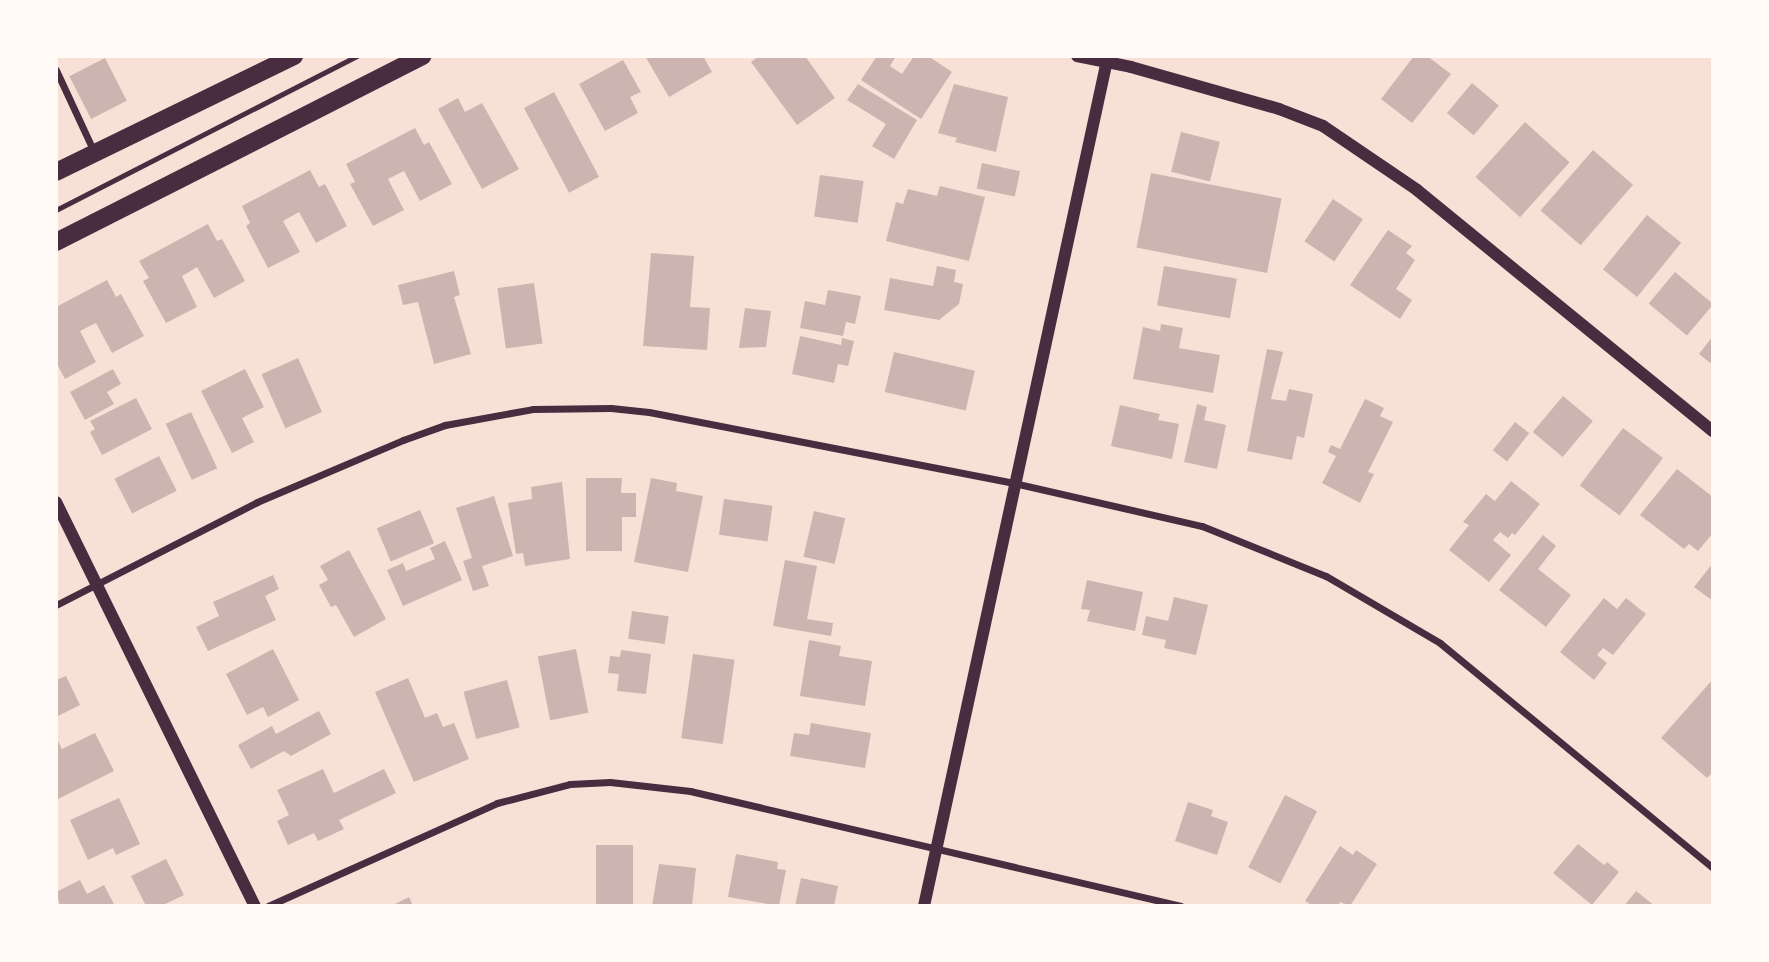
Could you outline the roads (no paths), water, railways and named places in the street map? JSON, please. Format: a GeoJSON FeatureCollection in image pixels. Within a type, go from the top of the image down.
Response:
{"type":"FeatureCollection","features":[{"type":"Feature","properties":{"kind":"main road"},"geometry":{"type":"LineString","coordinates":[[56,172],[294,56]]}},
{"type":"Feature","properties":{"kind":"main road"},"geometry":{"type":"LineString","coordinates":[[56,242],[423,56]]}},
{"type":"Feature","properties":{"kind":"street"},"geometry":{"type":"LineString","coordinates":[[1077,56],[1107,59],[1279,109],[1323,126],[1417,190],[1713,431]]}},
{"type":"Feature","properties":{"kind":"street"},"geometry":{"type":"LineString","coordinates":[[924,906],[1107,59]]}},
{"type":"Feature","properties":{"kind":"street"},"geometry":{"type":"LineString","coordinates":[[56,70],[95,153]]}},
{"type":"Feature","properties":{"kind":"street"},"geometry":{"type":"LineString","coordinates":[[56,605],[257,502],[445,425],[533,409],[611,408],[649,412],[1014,483],[1202,526],[1326,576],[1440,643],[1713,867]]}},
{"type":"Feature","properties":{"kind":"street"},"geometry":{"type":"LineString","coordinates":[[56,502],[255,906]]}},
{"type":"Feature","properties":{"kind":"street"},"geometry":{"type":"LineString","coordinates":[[268,906],[497,803],[570,784],[610,782],[677,789],[1181,906]]}}]}
